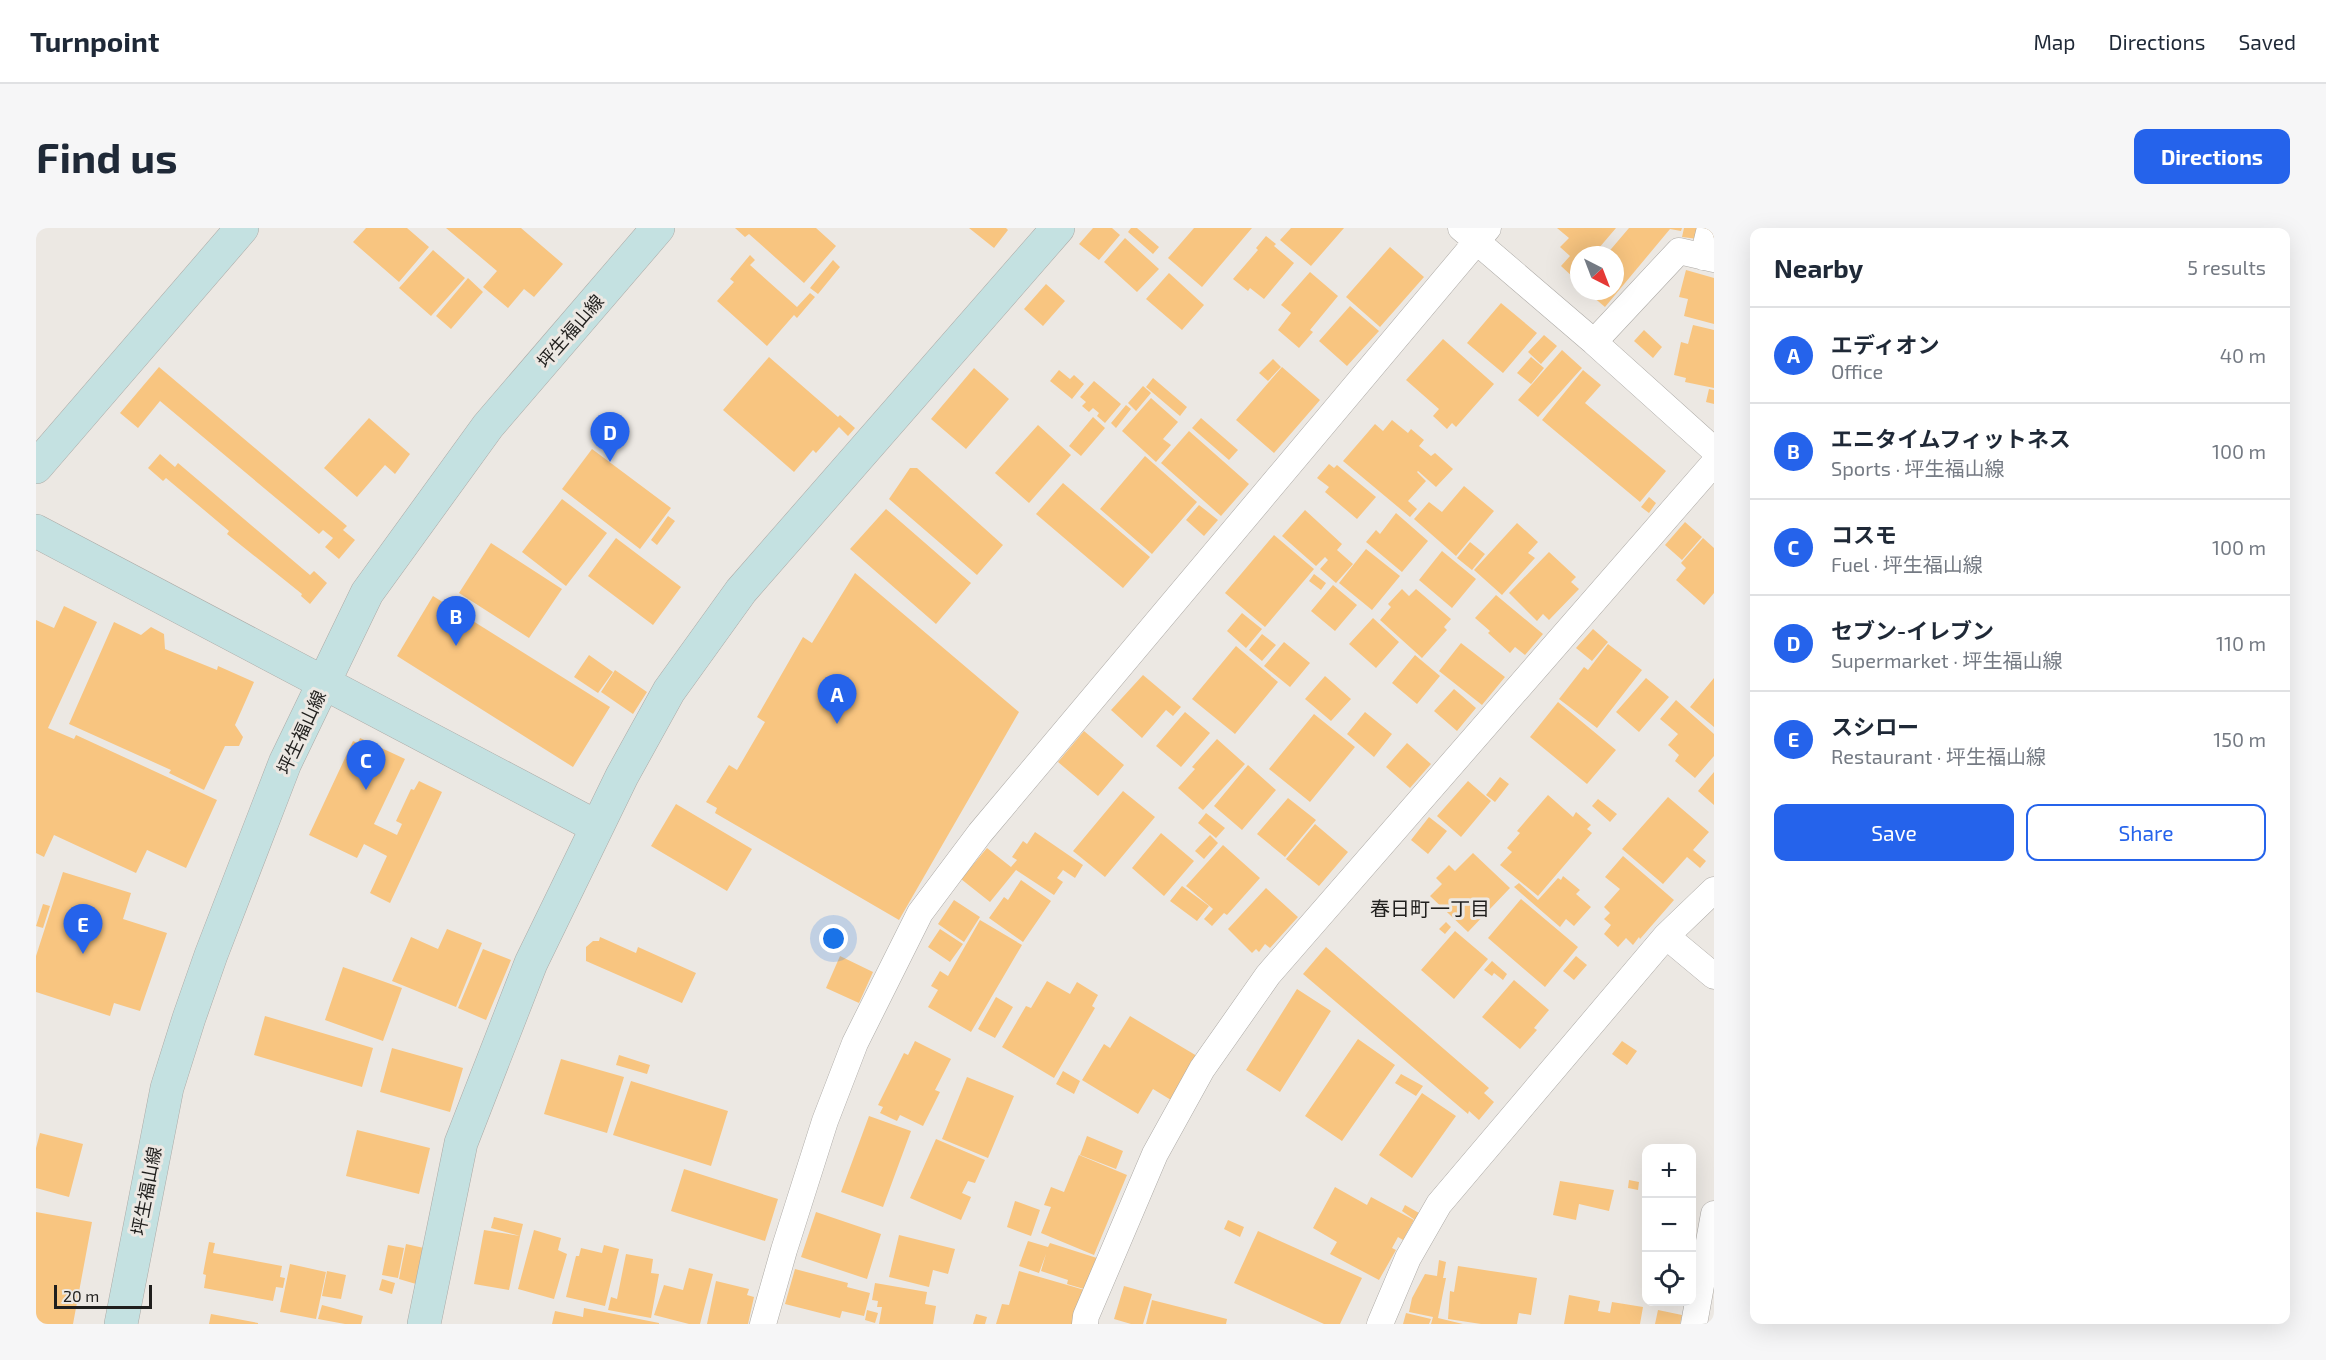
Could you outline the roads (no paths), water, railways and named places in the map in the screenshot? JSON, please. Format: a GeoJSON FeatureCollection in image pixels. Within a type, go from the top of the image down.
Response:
{"type":"FeatureCollection","features":[{"type":"Feature","properties":{"kind":"street"},"geometry":{"type":"LineString","coordinates":[[36,467],[242,228]]}},
{"type":"Feature","properties":{"kind":"street","name":"坪生福山線"},"geometry":{"type":"LineString","coordinates":[[121,1324],[170,1078],[211,955],[285,763],[367,593],[488,426],[658,228]]}},
{"type":"Feature","properties":{"kind":"street"},"geometry":{"type":"LineString","coordinates":[[424,1324],[461,1143],[531,963],[597,827],[669,691],[741,591],[1058,228]]}},
{"type":"Feature","properties":{"kind":"street"},"geometry":{"type":"LineString","coordinates":[[1594,342],[1679,251],[1708,258],[1710,228]]}},
{"type":"Feature","properties":{"kind":"street"},"geometry":{"type":"LineString","coordinates":[[763,1324],[825,1122],[851,1053],[920,913],[980,833],[1475,232],[1714,450]]}},
{"type":"Feature","properties":{"kind":"street"},"geometry":{"type":"LineString","coordinates":[[1085,1324],[1086,1316],[1155,1154],[1202,1069],[1268,975],[1714,463]]}},
{"type":"Feature","properties":{"kind":"street"},"geometry":{"type":"LineString","coordinates":[[36,531],[597,827]]}},
{"type":"Feature","properties":{"kind":"street"},"geometry":{"type":"LineString","coordinates":[[1380,1324],[1408,1258],[1438,1204],[1666,936],[1714,890]]}},
{"type":"Feature","properties":{"kind":"street"},"geometry":{"type":"LineString","coordinates":[[1666,936],[1714,976]]}},
{"type":"Feature","properties":{"kind":"street"},"geometry":{"type":"LineString","coordinates":[[1694,1324],[1714,1214]]}},
{"type":"Feature","properties":{"kind":"place","name":"セブン-イレブン"},"geometry":{"type":"Point","coordinates":[610,462]}},
{"type":"Feature","properties":{"kind":"place","name":"エニタイムフィットネス"},"geometry":{"type":"Point","coordinates":[456,646]}},
{"type":"Feature","properties":{"kind":"place","name":"エディオン"},"geometry":{"type":"Point","coordinates":[837,724]}},
{"type":"Feature","properties":{"kind":"place","name":"コスモ"},"geometry":{"type":"Point","coordinates":[366,790]}},
{"type":"Feature","properties":{"kind":"place","name":"スシロー"},"geometry":{"type":"Point","coordinates":[83,954]}},
{"type":"Feature","properties":{"kind":"district","name":"春日町一丁目"},"geometry":{"type":"Point","coordinates":[1430,908]}}]}
